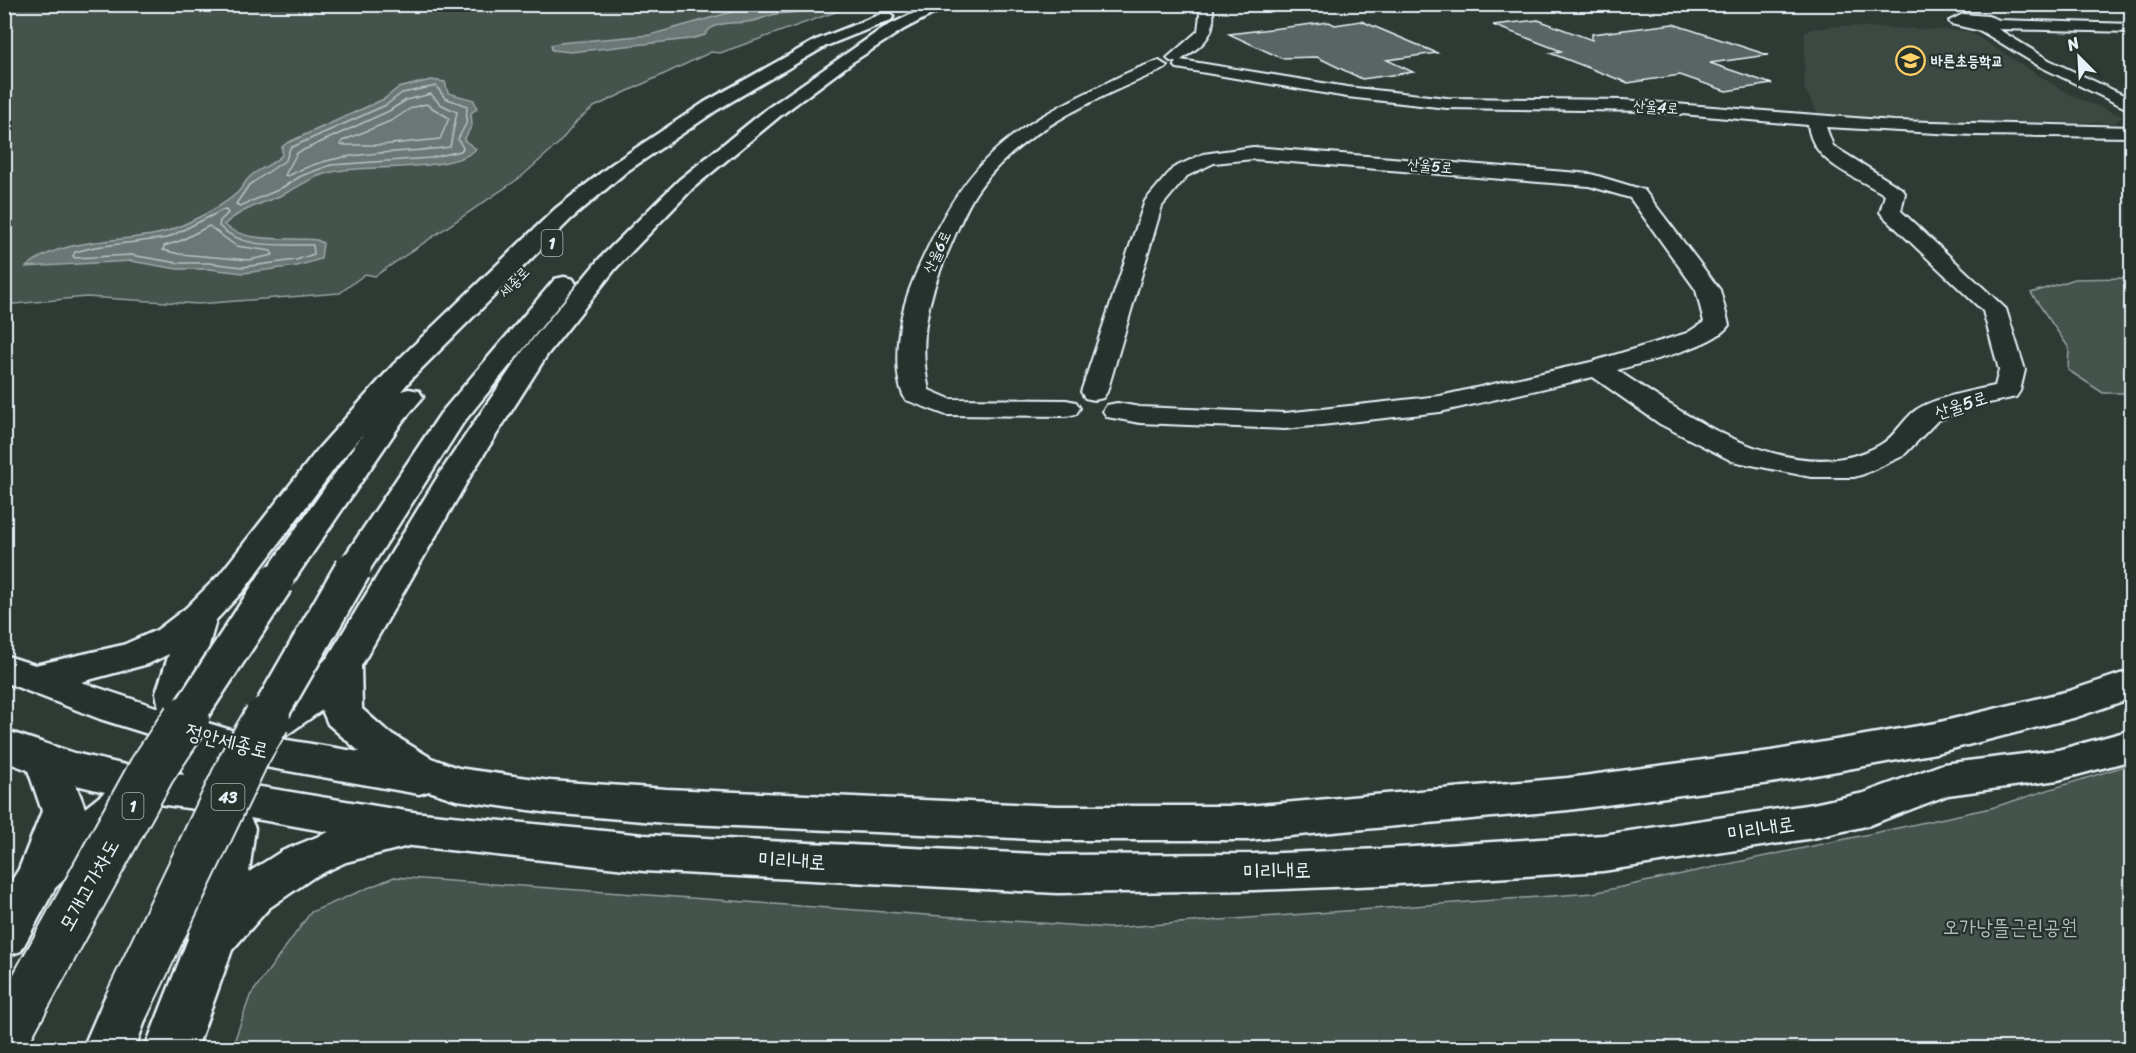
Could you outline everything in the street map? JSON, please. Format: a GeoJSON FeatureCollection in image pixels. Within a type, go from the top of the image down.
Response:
{"type":"FeatureCollection","features":[{"type":"Feature","properties":{"kind":"main road","name":"세종로"},"geometry":{"type":"LineString","coordinates":[[276,581],[391,416],[473,325],[568,226],[641,165],[709,115],[820,48],[903,14],[945,4]]}},
{"type":"Feature","properties":{"kind":"main road","name":"세종로"},"geometry":{"type":"LineString","coordinates":[[116,1031],[247,753],[353,569],[451,418],[526,327],[612,231],[682,167],[742,121],[903,14]]}},
{"type":"Feature","properties":{"kind":"main road"},"geometry":{"type":"LineString","coordinates":[[19,673],[70,672],[135,655],[170,639],[199,616],[232,582],[330,454],[404,370],[563,214],[619,168],[711,106],[812,48],[903,14]]}},
{"type":"Feature","properties":{"kind":"main road"},"geometry":{"type":"LineString","coordinates":[[200,763],[237,747],[298,709],[325,688],[342,666],[456,473],[536,351],[608,263],[686,184],[774,112],[903,14]]}},
{"type":"Feature","properties":{"kind":"main road","name":"모개고가차도"},"geometry":{"type":"LineString","coordinates":[[4,1040],[152,770],[276,581]]}},
{"type":"Feature","properties":{"kind":"main road"},"geometry":{"type":"LineString","coordinates":[[171,1048],[212,939],[226,875],[233,828],[200,763],[176,693],[199,616]]}},
{"type":"Feature","properties":{"kind":"main road"},"geometry":{"type":"LineString","coordinates":[[342,666],[342,714],[373,741],[416,769],[457,784],[550,797],[666,806],[1057,823],[1248,823],[1568,794],[1771,767],[1936,738],[2077,703],[2132,683]]}},
{"type":"Feature","properties":{"kind":"main road","name":"정안세종로"},"geometry":{"type":"LineString","coordinates":[[19,673],[114,709],[200,763],[412,829]]}},
{"type":"Feature","properties":{"kind":"main road","name":"정안세종로"},"geometry":{"type":"LineString","coordinates":[[4,745],[69,768],[147,786],[200,763]]}},
{"type":"Feature","properties":{"kind":"main road","name":"미리내로"},"geometry":{"type":"LineString","coordinates":[[412,829],[644,853],[1023,873],[1254,872],[1382,867],[1603,853],[1813,821],[1870,808],[1943,780],[2058,765],[2132,745]]}},
{"type":"Feature","properties":{"kind":"main road","name":"정안세종로"},"geometry":{"type":"LineString","coordinates":[[237,747],[457,784]]}},
{"type":"Feature","properties":{"kind":"main road"},"geometry":{"type":"LineString","coordinates":[[4,937],[39,875],[64,811],[46,760]]}},
{"type":"Feature","properties":{"kind":"main road"},"geometry":{"type":"LineString","coordinates":[[39,875],[110,810],[147,786]]}},
{"type":"Feature","properties":{"kind":"main road"},"geometry":{"type":"LineString","coordinates":[[212,939],[254,894],[298,864],[336,847],[412,829]]}},
{"type":"Feature","properties":{"kind":"street","name":"산울6로"},"geometry":{"type":"LineString","coordinates":[[1066,408],[946,407],[915,394],[909,365],[912,319],[918,298],[971,185],[995,158],[1045,122],[1172,63],[1205,34],[1209,20],[1205,4]]}},
{"type":"Feature","properties":{"kind":"street"},"geometry":{"type":"LineString","coordinates":[[1952,9],[1968,18],[1956,21],[1990,25],[2125,28],[2132,34]]}},
{"type":"Feature","properties":{"kind":"street"},"geometry":{"type":"LineString","coordinates":[[1990,25],[2044,63],[2132,106]]}},
{"type":"Feature","properties":{"kind":"street","name":"산울4로"},"geometry":{"type":"LineString","coordinates":[[1172,63],[1392,97],[1449,103],[1630,105],[1816,121],[2051,132],[2132,132]]}},
{"type":"Feature","properties":{"kind":"street","name":"산울5로"},"geometry":{"type":"LineString","coordinates":[[1597,368],[1670,418],[1742,455],[1811,468],[1854,468],[1893,450],[1927,415],[1967,400],[2007,391],[2012,370],[1994,309],[1890,212],[1895,193],[1879,180],[1835,158],[1821,144],[1816,121]]}},
{"type":"Feature","properties":{"kind":"street","name":"산울5로"},"geometry":{"type":"LineString","coordinates":[[1094,392],[1152,205],[1180,172],[1210,158],[1253,153],[1591,180],[1637,194],[1708,290],[1717,325],[1696,338],[1597,368],[1440,404],[1285,421],[1140,415],[1118,411]]}},
{"type":"Feature","properties":{"kind":"street"},"geometry":{"type":"LineString","coordinates":[[1094,392],[1115,398],[1119,402],[1118,411],[1107,417],[1090,419],[1074,416],[1066,408],[1065,404],[1072,396],[1094,392]]}},
{"type":"Feature","properties":{"kind":"shaded area","name":"바른초등학교"},"geometry":{"type":"Polygon","coordinates":[[[1840,26],[1968,31],[2072,96],[2122,116],[2115,123],[1902,120],[1818,113],[1804,89],[1805,33],[1811,29],[1840,26]]]}},
{"type":"Feature","properties":{"kind":"green space"},"geometry":{"type":"Polygon","coordinates":[[[4,5],[855,5],[720,53],[711,52],[594,107],[521,177],[375,276],[365,274],[340,293],[198,304],[86,297],[5,305],[4,5]]]}},
{"type":"Feature","properties":{"kind":"green space"},"geometry":{"type":"Polygon","coordinates":[[[2075,279],[2132,279],[2131,393],[2103,393],[2068,370],[2069,348],[2031,293],[2075,279]]]}},
{"type":"Feature","properties":{"kind":"green space","name":"오가낭뜰근린공원"},"geometry":{"type":"Polygon","coordinates":[[[2131,764],[2131,1048],[232,1048],[250,996],[311,912],[394,877],[1110,928],[1593,893],[1991,808],[2131,764]]]}},
{"type":"Feature","properties":{"kind":"water"},"geometry":{"type":"Polygon","coordinates":[[[760,4],[808,5],[813,8],[776,14],[747,22],[720,25],[709,30],[705,35],[690,39],[571,52],[552,50],[551,45],[559,43],[650,35],[760,4]]]}},
{"type":"Feature","properties":{"kind":"water"},"geometry":{"type":"Polygon","coordinates":[[[431,80],[445,82],[448,93],[474,100],[477,109],[471,113],[472,125],[464,140],[476,149],[465,157],[429,165],[332,172],[244,211],[224,225],[245,235],[257,237],[317,240],[323,243],[321,259],[297,266],[244,273],[209,269],[177,269],[131,261],[26,267],[54,251],[71,246],[157,234],[188,223],[231,198],[250,177],[282,155],[282,147],[287,143],[384,99],[398,88],[431,80]]]}},
{"type":"Feature","properties":{"kind":"building"},"geometry":{"type":"Polygon","coordinates":[[[1538,20],[1592,40],[1592,34],[1673,24],[1768,55],[1710,63],[1772,84],[1726,91],[1680,75],[1628,83],[1550,53],[1561,51],[1493,25],[1538,20]]]}},
{"type":"Feature","properties":{"kind":"building"},"geometry":{"type":"Polygon","coordinates":[[[1361,21],[1437,53],[1387,60],[1413,72],[1362,79],[1317,57],[1281,58],[1229,34],[1329,22],[1335,25],[1361,21]]]}},
{"type":"Feature","properties":{"kind":"place","name":"바른초등학교"},"geometry":{"type":"Point","coordinates":[1910,61]}}]}
